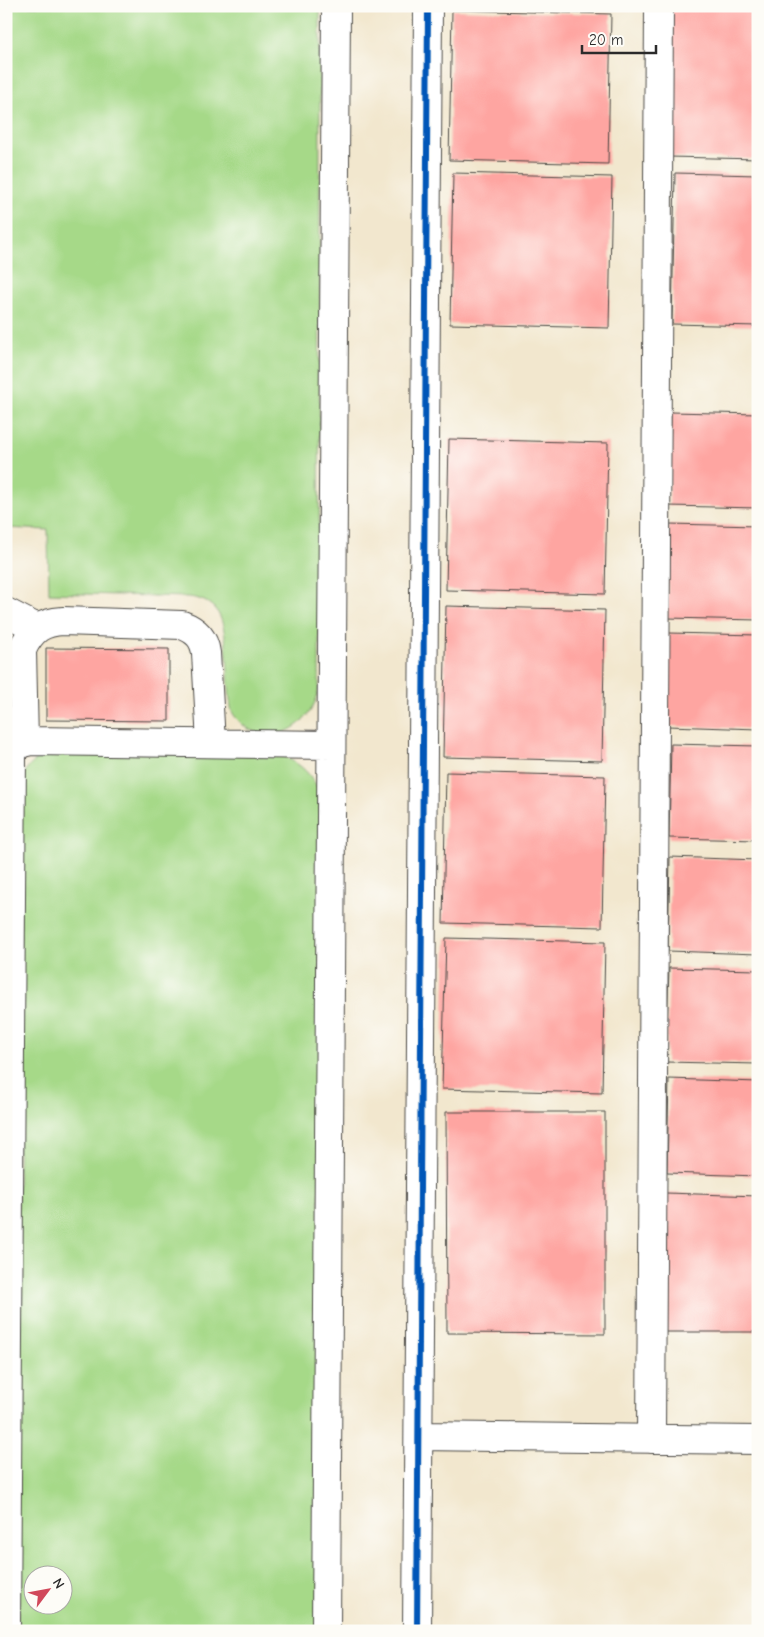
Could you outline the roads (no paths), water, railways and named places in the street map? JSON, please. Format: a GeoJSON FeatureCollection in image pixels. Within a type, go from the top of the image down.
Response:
{"type":"FeatureCollection","features":[{"type":"Feature","properties":{"kind":"street"},"geometry":{"type":"LineString","coordinates":[[326,1631],[336,6]]}},
{"type":"Feature","properties":{"kind":"street"},"geometry":{"type":"LineString","coordinates":[[417,1631],[428,6]]}},
{"type":"Feature","properties":{"kind":"street"},"geometry":{"type":"LineString","coordinates":[[651,1439],[659,6]]}},
{"type":"Feature","properties":{"kind":"street"},"geometry":{"type":"LineString","coordinates":[[6,612],[37,628]]}},
{"type":"Feature","properties":{"kind":"street"},"geometry":{"type":"LineString","coordinates":[[24,742],[22,650],[28,637],[37,628],[50,622],[63,621],[182,625],[196,631],[206,653],[211,743]]}},
{"type":"Feature","properties":{"kind":"street"},"geometry":{"type":"LineString","coordinates":[[6,1628],[11,759],[15,748],[24,742],[331,745]]}},
{"type":"Feature","properties":{"kind":"street"},"geometry":{"type":"LineString","coordinates":[[418,1436],[758,1440]]}}]}
